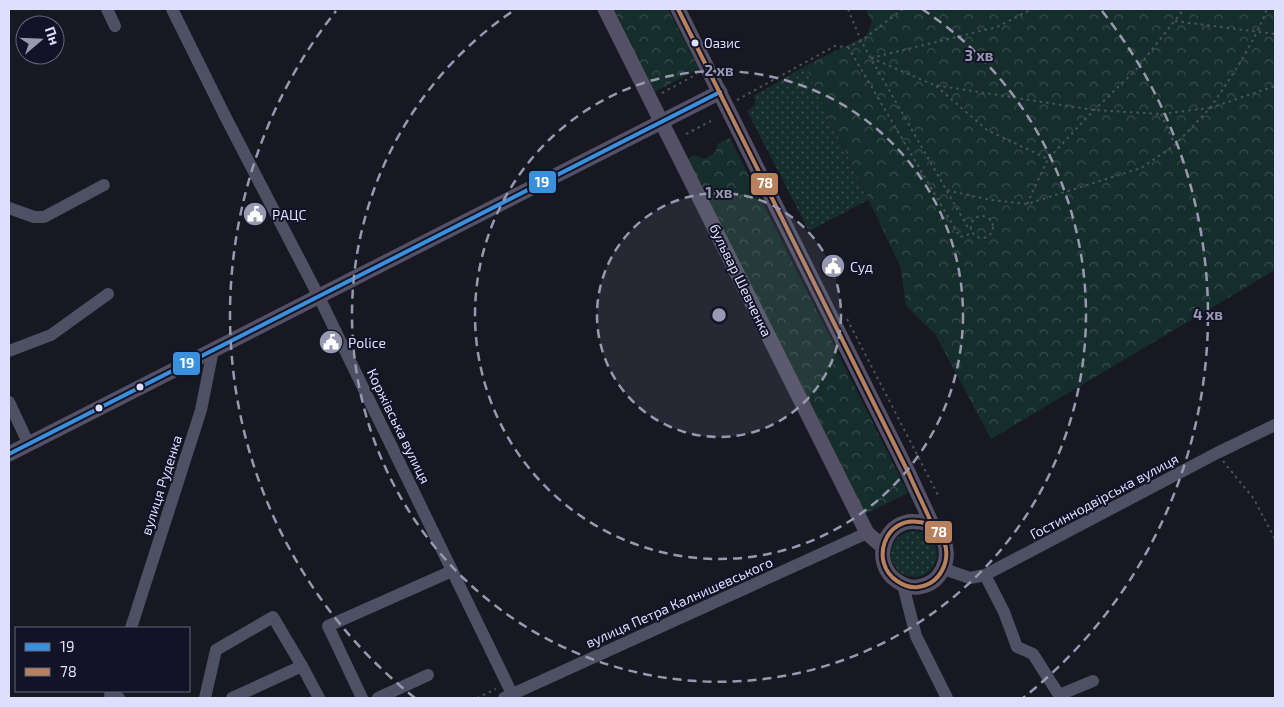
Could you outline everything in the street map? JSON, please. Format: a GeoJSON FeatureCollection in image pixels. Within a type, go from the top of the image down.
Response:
{"type":"FeatureCollection","features":[{"type":"Feature","properties":{"kind":"main road","name":"бульвар Шевченка"},"geometry":{"type":"LineString","coordinates":[[606,9],[867,533],[882,546]]}},
{"type":"Feature","properties":{"kind":"main road"},"geometry":{"type":"LineString","coordinates":[[678,9],[909,474],[933,527],[944,539],[947,554],[944,569],[933,581],[918,587],[903,585],[890,576],[882,562],[882,546],[890,532],[903,523],[918,521],[933,527]]}},
{"type":"Feature","properties":{"kind":"main road"},"geometry":{"type":"LineString","coordinates":[[9,454],[720,92]]}},
{"type":"Feature","properties":{"kind":"street"},"geometry":{"type":"LineString","coordinates":[[107,9],[115,26]]}},
{"type":"Feature","properties":{"kind":"street","name":"Коржівська вулиця"},"geometry":{"type":"LineString","coordinates":[[172,9],[319,297],[452,571],[510,697]]}},
{"type":"Feature","properties":{"kind":"street"},"geometry":{"type":"LineString","coordinates":[[9,208],[34,217],[44,217],[104,185]]}},
{"type":"Feature","properties":{"kind":"street"},"geometry":{"type":"LineString","coordinates":[[9,351],[51,336],[108,294]]}},
{"type":"Feature","properties":{"kind":"street","name":"вулиця Руденка"},"geometry":{"type":"LineString","coordinates":[[131,627],[201,410],[213,350]]}},
{"type":"Feature","properties":{"kind":"street"},"geometry":{"type":"LineString","coordinates":[[9,402],[29,444]]}},
{"type":"Feature","properties":{"kind":"street","name":"Гостиннодвірська вулиця"},"geometry":{"type":"LineString","coordinates":[[944,569],[970,578],[985,575],[1275,425]]}},
{"type":"Feature","properties":{"kind":"street","name":"вулиця Петра Калнишевського"},"geometry":{"type":"LineString","coordinates":[[510,697],[867,533]]}},
{"type":"Feature","properties":{"kind":"street"},"geometry":{"type":"LineString","coordinates":[[362,698],[328,626],[452,571]]}},
{"type":"Feature","properties":{"kind":"street"},"geometry":{"type":"LineString","coordinates":[[985,575],[1004,612],[1017,647],[1033,654],[1059,695],[1092,681]]}},
{"type":"Feature","properties":{"kind":"street"},"geometry":{"type":"LineString","coordinates":[[903,585],[916,636],[947,698]]}},
{"type":"Feature","properties":{"kind":"street"},"geometry":{"type":"LineString","coordinates":[[205,698],[216,650],[273,618],[319,698]]}},
{"type":"Feature","properties":{"kind":"street"},"geometry":{"type":"LineString","coordinates":[[232,698],[302,666]]}},
{"type":"Feature","properties":{"kind":"street"},"geometry":{"type":"LineString","coordinates":[[378,698],[428,675]]}},
{"type":"Feature","properties":{"kind":"path"},"geometry":{"type":"LineString","coordinates":[[848,9],[861,41],[967,226],[972,230]]}},
{"type":"Feature","properties":{"kind":"path"},"geometry":{"type":"LineString","coordinates":[[737,100],[835,46],[848,47],[861,41],[903,9]]}},
{"type":"Feature","properties":{"kind":"path"},"geometry":{"type":"LineString","coordinates":[[871,58],[997,27],[1032,9]]}},
{"type":"Feature","properties":{"kind":"path"},"geometry":{"type":"LineString","coordinates":[[1027,204],[1048,159],[1094,110],[1135,71],[1184,9]]}},
{"type":"Feature","properties":{"kind":"path"},"geometry":{"type":"LineString","coordinates":[[946,190],[991,200],[1027,204],[1141,168],[1175,145],[1210,108],[1237,69],[1258,31],[1267,9]]}},
{"type":"Feature","properties":{"kind":"path"},"geometry":{"type":"LineString","coordinates":[[1176,21],[1275,34]]}},
{"type":"Feature","properties":{"kind":"path"},"geometry":{"type":"LineString","coordinates":[[848,47],[960,237],[973,233]]}},
{"type":"Feature","properties":{"kind":"path"},"geometry":{"type":"LineString","coordinates":[[871,58],[934,85],[1094,110],[1161,114],[1210,108],[1275,86]]}},
{"type":"Feature","properties":{"kind":"path"},"geometry":{"type":"LineString","coordinates":[[658,96],[698,74]]}},
{"type":"Feature","properties":{"kind":"path"},"geometry":{"type":"LineString","coordinates":[[934,85],[987,130],[1048,159]]}},
{"type":"Feature","properties":{"kind":"path"},"geometry":{"type":"LineString","coordinates":[[1161,114],[1175,145]]}},
{"type":"Feature","properties":{"kind":"path"},"geometry":{"type":"LineString","coordinates":[[686,134],[711,121]]}},
{"type":"Feature","properties":{"kind":"path"},"geometry":{"type":"LineString","coordinates":[[981,216],[988,218],[992,224],[992,231],[987,236],[979,237],[972,230],[971,226],[974,219],[981,216]]}},
{"type":"Feature","properties":{"kind":"path"},"geometry":{"type":"LineString","coordinates":[[1217,454],[1254,499],[1275,538]]}},
{"type":"Feature","properties":{"kind":"green space"},"geometry":{"type":"Polygon","coordinates":[[[611,9],[668,9],[699,69],[654,92],[611,9]]]}},
{"type":"Feature","properties":{"kind":"green space"},"geometry":{"type":"Polygon","coordinates":[[[865,9],[1275,9],[1275,270],[991,439],[935,334],[906,306],[901,268],[805,66],[864,37],[869,31],[872,21],[865,9]]]}},
{"type":"Feature","properties":{"kind":"green space"},"geometry":{"type":"Polygon","coordinates":[[[805,66],[868,200],[809,231],[747,111],[755,105],[754,96],[805,66]]]}},
{"type":"Feature","properties":{"kind":"green space"},"geometry":{"type":"Polygon","coordinates":[[[730,138],[908,493],[865,514],[687,159],[694,155],[704,159],[716,152],[717,144],[730,138]]]}},
{"type":"Feature","properties":{"kind":"green space"},"geometry":{"type":"Polygon","coordinates":[[[914,531],[927,535],[933,541],[937,554],[933,567],[927,573],[914,577],[901,573],[895,567],[891,554],[895,541],[901,535],[914,531]]]}},
{"type":"Feature","properties":{"kind":"transit line","name":"78"},"geometry":{"type":"LineString","coordinates":[[678,9],[909,474],[931,522],[944,541],[946,548],[945,563],[933,581],[926,585],[915,587],[907,586],[897,581],[889,573],[884,563],[883,552],[885,542],[890,533],[897,526],[907,522],[921,522],[933,527]]}},
{"type":"Feature","properties":{"kind":"transit line","name":"19"},"geometry":{"type":"LineString","coordinates":[[9,454],[720,92]]}},
{"type":"Feature","properties":{"kind":"place","name":"Оазис"},"geometry":{"type":"Point","coordinates":[695,43]}},
{"type":"Feature","properties":{"kind":"place","name":"РАЦС"},"geometry":{"type":"Point","coordinates":[255,214]}},
{"type":"Feature","properties":{"kind":"place","name":"Суд"},"geometry":{"type":"Point","coordinates":[833,266]}},
{"type":"Feature","properties":{"kind":"place","name":"Police"},"geometry":{"type":"Point","coordinates":[331,342]}}]}
